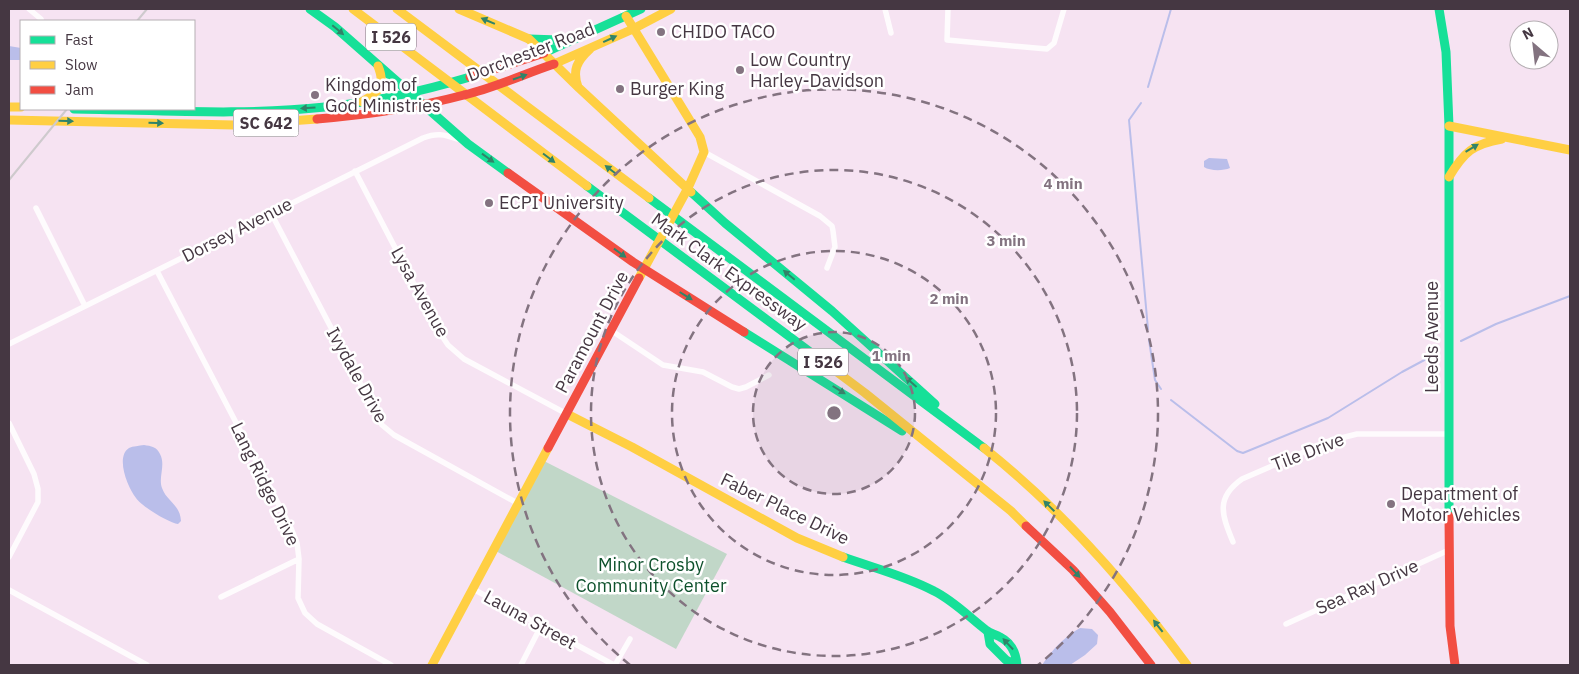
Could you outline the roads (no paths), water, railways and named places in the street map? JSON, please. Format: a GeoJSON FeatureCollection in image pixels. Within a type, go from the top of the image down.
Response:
{"type":"FeatureCollection","features":[{"type":"Feature","properties":{"kind":"main road"},"geometry":{"type":"LineString","coordinates":[[310,9],[335,27],[468,144],[644,270],[855,400],[960,470]]}},
{"type":"Feature","properties":{"kind":"main road","name":"Mark Clark Expressway"},"geometry":{"type":"LineString","coordinates":[[353,9],[633,221],[865,393],[1011,511],[1073,570],[1110,612],[1151,665]]}},
{"type":"Feature","properties":{"kind":"main road","name":"Mark Clark Expressway"},"geometry":{"type":"LineString","coordinates":[[397,9],[986,450],[1046,502],[1099,555],[1187,665]]}},
{"type":"Feature","properties":{"kind":"main road"},"geometry":{"type":"LineString","coordinates":[[459,9],[529,38],[559,40],[579,37]]}},
{"type":"Feature","properties":{"kind":"main road","name":"Dorchester Road"},"geometry":{"type":"LineString","coordinates":[[116,110],[234,112],[324,107],[362,102],[466,79],[544,53],[579,37],[624,12],[641,9]]}},
{"type":"Feature","properties":{"kind":"main road","name":"Dorchester Road"},"geometry":{"type":"LineString","coordinates":[[9,120],[234,125],[367,116],[466,95],[554,64],[590,49],[671,9]]}},
{"type":"Feature","properties":{"kind":"main road","name":"Leeds Avenue"},"geometry":{"type":"LineString","coordinates":[[1439,9],[1443,27],[1447,70],[1449,126],[1449,550],[1450,626],[1455,665]]}},
{"type":"Feature","properties":{"kind":"main road"},"geometry":{"type":"LineString","coordinates":[[624,12],[700,137],[704,152]]}},
{"type":"Feature","properties":{"kind":"main road"},"geometry":{"type":"LineString","coordinates":[[529,38],[579,88],[725,223],[832,311],[986,450]]}},
{"type":"Feature","properties":{"kind":"main road"},"geometry":{"type":"LineString","coordinates":[[579,88],[574,78],[574,70],[581,57],[590,49]]}},
{"type":"Feature","properties":{"kind":"main road"},"geometry":{"type":"LineString","coordinates":[[362,102],[373,96],[381,85],[382,73],[378,64]]}},
{"type":"Feature","properties":{"kind":"main road"},"geometry":{"type":"LineString","coordinates":[[1449,126],[1570,150]]}},
{"type":"Feature","properties":{"kind":"main road"},"geometry":{"type":"LineString","coordinates":[[1449,177],[1458,161],[1470,148],[1508,138]]}},
{"type":"Feature","properties":{"kind":"main road","name":"Paramount Drive"},"geometry":{"type":"LineString","coordinates":[[432,665],[688,188],[704,152]]}},
{"type":"Feature","properties":{"kind":"main road","name":"Faber Place Drive"},"geometry":{"type":"LineString","coordinates":[[567,414],[630,446],[797,538],[830,553],[911,580],[935,591],[960,607],[988,632],[1001,637],[1010,644],[1016,654],[1017,665],[1006,660],[990,644],[988,632]]}},
{"type":"Feature","properties":{"kind":"street"},"geometry":{"type":"LineString","coordinates":[[29,9],[41,19]]}},
{"type":"Feature","properties":{"kind":"street"},"geometry":{"type":"LineString","coordinates":[[885,9],[891,34]]}},
{"type":"Feature","properties":{"kind":"street"},"geometry":{"type":"LineString","coordinates":[[948,9],[947,40],[1047,49],[1054,43],[1064,9]]}},
{"type":"Feature","properties":{"kind":"street","name":"Dorsey Avenue"},"geometry":{"type":"LineString","coordinates":[[9,344],[423,138],[433,134],[443,134],[468,144]]}},
{"type":"Feature","properties":{"kind":"street"},"geometry":{"type":"LineString","coordinates":[[704,152],[820,216],[832,226],[835,248],[827,268]]}},
{"type":"Feature","properties":{"kind":"street","name":"Lysa Avenue"},"geometry":{"type":"LineString","coordinates":[[355,171],[438,330],[448,344],[464,359],[567,414]]}},
{"type":"Feature","properties":{"kind":"street"},"geometry":{"type":"LineString","coordinates":[[36,208],[85,306]]}},
{"type":"Feature","properties":{"kind":"street","name":"Ivydale Drive"},"geometry":{"type":"LineString","coordinates":[[271,213],[382,425],[394,435],[519,504]]}},
{"type":"Feature","properties":{"kind":"street","name":"Lang Ridge Drive"},"geometry":{"type":"LineString","coordinates":[[157,271],[291,528],[297,543],[299,559],[298,598],[305,613],[317,624],[391,665]]}},
{"type":"Feature","properties":{"kind":"street"},"geometry":{"type":"LineString","coordinates":[[612,330],[663,365],[703,372],[732,387],[739,389],[746,387],[769,375]]}},
{"type":"Feature","properties":{"kind":"street"},"geometry":{"type":"LineString","coordinates":[[9,423],[34,474],[38,489],[38,502],[9,557]]}},
{"type":"Feature","properties":{"kind":"street","name":"Tile Drive"},"geometry":{"type":"LineString","coordinates":[[1233,542],[1225,522],[1223,507],[1225,495],[1231,486],[1242,478],[1329,441],[1357,434],[1448,434]]}},
{"type":"Feature","properties":{"kind":"street","name":"Sea Ray Drive"},"geometry":{"type":"LineString","coordinates":[[1286,624],[1449,550]]}},
{"type":"Feature","properties":{"kind":"street"},"geometry":{"type":"LineString","coordinates":[[221,597],[299,559]]}},
{"type":"Feature","properties":{"kind":"street","name":"Launa Street"},"geometry":{"type":"LineString","coordinates":[[473,589],[614,665]]}},
{"type":"Feature","properties":{"kind":"street"},"geometry":{"type":"LineString","coordinates":[[9,590],[147,665]]}},
{"type":"Feature","properties":{"kind":"street"},"geometry":{"type":"LineString","coordinates":[[521,665],[541,626]]}},
{"type":"Feature","properties":{"kind":"street"},"geometry":{"type":"LineString","coordinates":[[614,665],[630,639]]}},
{"type":"Feature","properties":{"kind":"water"},"geometry":{"type":"Polygon","coordinates":[[[9,46],[20,48],[20,60],[9,60],[9,46]]]}},
{"type":"Feature","properties":{"kind":"water"},"geometry":{"type":"Polygon","coordinates":[[[1209,158],[1227,159],[1230,168],[1217,170],[1204,167],[1204,161],[1209,158]]]}},
{"type":"Feature","properties":{"kind":"water"},"geometry":{"type":"Polygon","coordinates":[[[144,445],[155,448],[162,458],[161,484],[164,493],[180,515],[181,521],[178,524],[143,505],[136,498],[130,487],[124,473],[123,458],[125,452],[131,447],[144,445]]]}},
{"type":"Feature","properties":{"kind":"water"},"geometry":{"type":"Polygon","coordinates":[[[1080,628],[1092,629],[1098,635],[1097,644],[1070,665],[1042,665],[1059,644],[1080,628]]]}},
{"type":"Feature","properties":{"kind":"waterway"},"geometry":{"type":"LineString","coordinates":[[1148,87],[1171,9]]}},
{"type":"Feature","properties":{"kind":"waterway"},"geometry":{"type":"LineString","coordinates":[[1141,103],[1129,120],[1148,329]]}},
{"type":"Feature","properties":{"kind":"waterway"},"geometry":{"type":"LineString","coordinates":[[1461,341],[1496,324],[1570,296]]}},
{"type":"Feature","properties":{"kind":"waterway"},"geometry":{"type":"LineString","coordinates":[[1149,340],[1155,380],[1161,389]]}},
{"type":"Feature","properties":{"kind":"waterway"},"geometry":{"type":"LineString","coordinates":[[1171,400],[1237,451],[1243,453],[1328,418],[1402,372],[1430,357],[1438,355]]}},
{"type":"Feature","properties":{"kind":"railway"},"geometry":{"type":"LineString","coordinates":[[138,20],[147,9]]}},
{"type":"Feature","properties":{"kind":"railway"},"geometry":{"type":"LineString","coordinates":[[9,180],[66,110]]}},
{"type":"Feature","properties":{"kind":"place","name":"CHIDO TACO"},"geometry":{"type":"Point","coordinates":[661,32]}},
{"type":"Feature","properties":{"kind":"place","name":"Low Country Harley-Davidson"},"geometry":{"type":"Point","coordinates":[740,70]}},
{"type":"Feature","properties":{"kind":"place","name":"Burger King"},"geometry":{"type":"Point","coordinates":[620,89]}},
{"type":"Feature","properties":{"kind":"place","name":"Kingdom of God Ministries"},"geometry":{"type":"Point","coordinates":[315,95]}},
{"type":"Feature","properties":{"kind":"place","name":"ECPI University"},"geometry":{"type":"Point","coordinates":[489,203]}},
{"type":"Feature","properties":{"kind":"place","name":"Department of Motor Vehicles"},"geometry":{"type":"Point","coordinates":[1391,504]}},
{"type":"Feature","properties":{"kind":"park label","name":"Minor Crosby Community Center"},"geometry":{"type":"Point","coordinates":[651,575]}}]}
